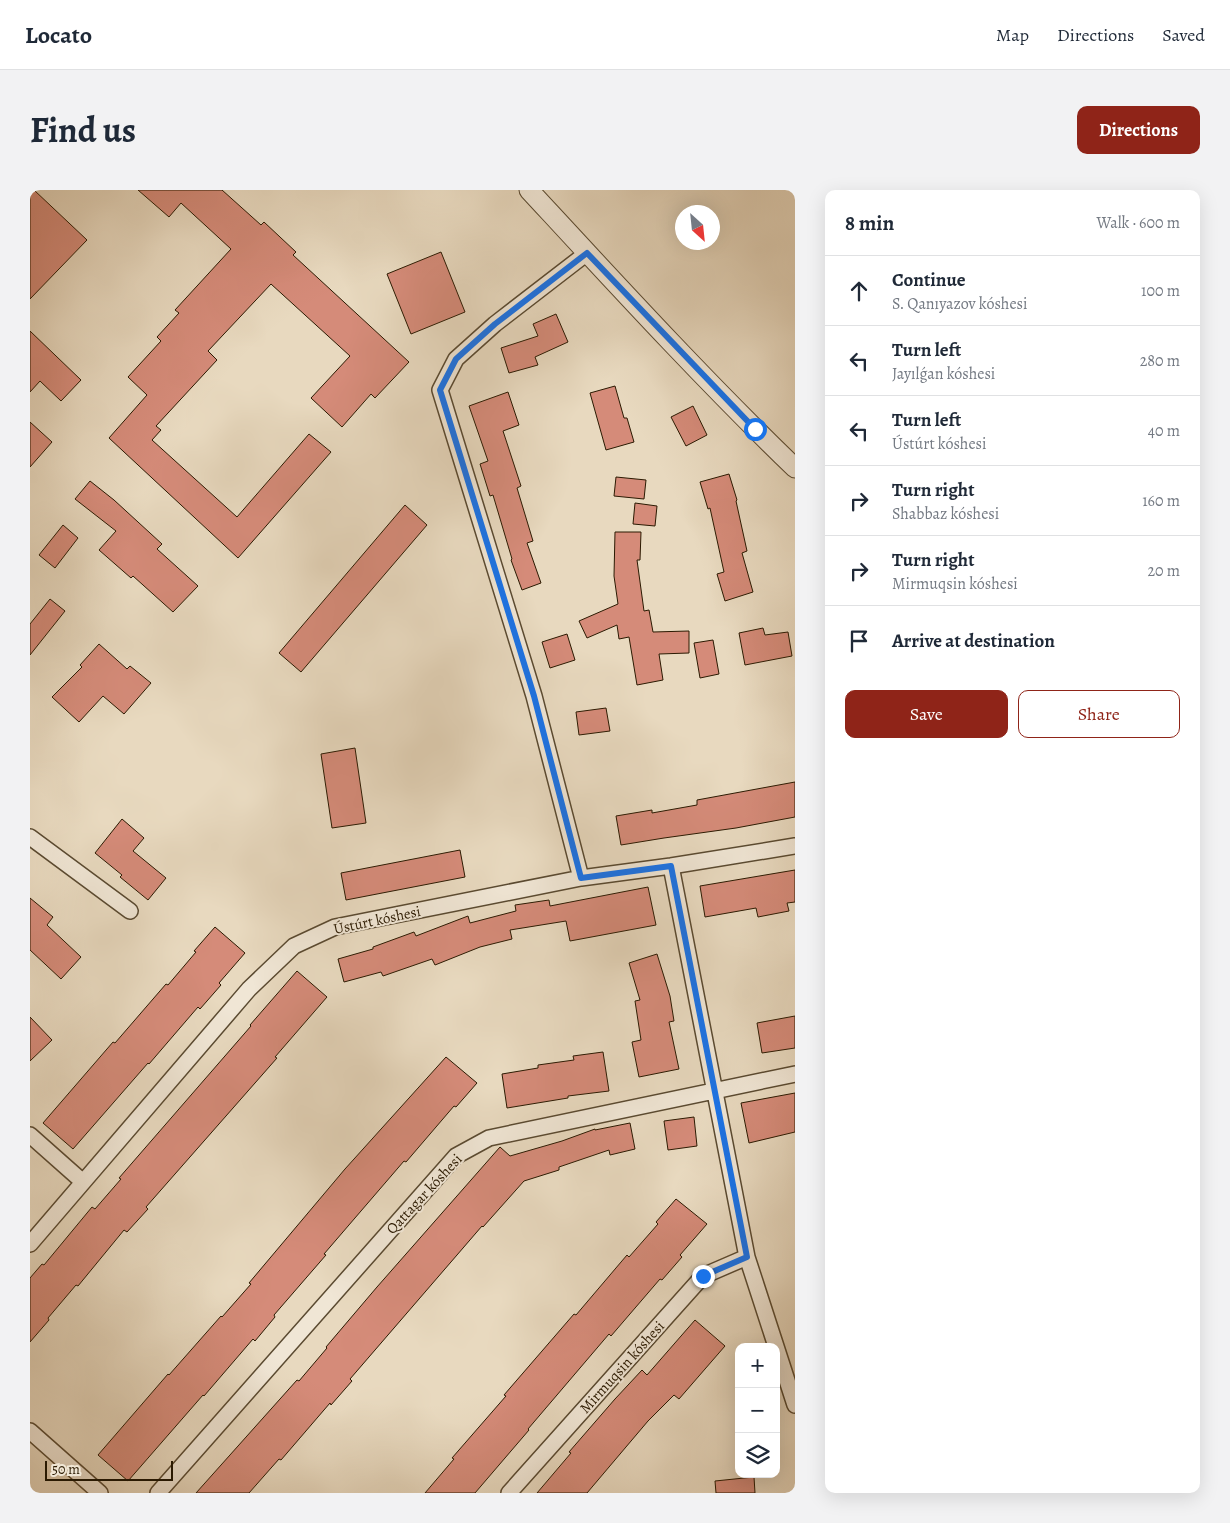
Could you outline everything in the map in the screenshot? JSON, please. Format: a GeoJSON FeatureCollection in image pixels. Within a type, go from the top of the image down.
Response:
{"type":"FeatureCollection","features":[{"type":"Feature","properties":{"kind":"street"},"geometry":{"type":"LineString","coordinates":[[529,190],[755,429],[795,468]]}},
{"type":"Feature","properties":{"kind":"street"},"geometry":{"type":"LineString","coordinates":[[581,878],[534,696],[440,390],[456,359],[495,324],[587,253]]}},
{"type":"Feature","properties":{"kind":"street"},"geometry":{"type":"LineString","coordinates":[[30,837],[130,911]]}},
{"type":"Feature","properties":{"kind":"street","name":"Ústúrt kóshesi"},"geometry":{"type":"LineString","coordinates":[[30,1244],[249,989],[294,946],[335,927],[581,878],[795,846]]}},
{"type":"Feature","properties":{"kind":"street"},"geometry":{"type":"LineString","coordinates":[[671,866],[747,1257],[795,1405]]}},
{"type":"Feature","properties":{"kind":"street","name":"Qattagar kóshesi"},"geometry":{"type":"LineString","coordinates":[[158,1493],[456,1156],[489,1138],[795,1074]]}},
{"type":"Feature","properties":{"kind":"street"},"geometry":{"type":"LineString","coordinates":[[30,1135],[83,1182]]}},
{"type":"Feature","properties":{"kind":"street","name":"Mirmuqsin kóshesi"},"geometry":{"type":"LineString","coordinates":[[509,1493],[703,1276],[747,1257]]}},
{"type":"Feature","properties":{"kind":"street"},"geometry":{"type":"LineString","coordinates":[[30,1431],[100,1493]]}},
{"type":"Feature","properties":{"kind":"building"},"geometry":{"type":"Polygon","coordinates":[[[30,190],[34,190],[87,240],[30,299],[30,190]]]}},
{"type":"Feature","properties":{"kind":"building"},"geometry":{"type":"Polygon","coordinates":[[[138,190],[222,190],[261,225],[264,222],[296,252],[293,255],[409,362],[375,398],[371,394],[342,427],[311,398],[350,356],[271,284],[208,351],[217,360],[156,426],[161,430],[152,440],[237,517],[309,434],[331,452],[238,558],[109,438],[147,395],[128,377],[161,341],[157,337],[179,313],[175,310],[231,249],[181,203],[169,217],[138,190]]]}},
{"type":"Feature","properties":{"kind":"building"},"geometry":{"type":"Polygon","coordinates":[[[441,252],[465,312],[411,334],[387,274],[441,252]]]}},
{"type":"Feature","properties":{"kind":"building"},"geometry":{"type":"Polygon","coordinates":[[[556,314],[568,342],[535,357],[538,365],[509,373],[501,348],[538,336],[533,324],[556,314]]]}},
{"type":"Feature","properties":{"kind":"building"},"geometry":{"type":"Polygon","coordinates":[[[30,331],[81,380],[61,401],[40,381],[30,392],[30,331]]]}},
{"type":"Feature","properties":{"kind":"building"},"geometry":{"type":"Polygon","coordinates":[[[615,386],[624,418],[627,418],[634,442],[606,450],[590,393],[615,386]]]}},
{"type":"Feature","properties":{"kind":"building"},"geometry":{"type":"Polygon","coordinates":[[[508,392],[519,425],[503,431],[521,486],[517,488],[533,541],[527,543],[541,583],[522,590],[511,560],[493,495],[490,496],[480,464],[488,461],[469,406],[508,392]]]}},
{"type":"Feature","properties":{"kind":"building"},"geometry":{"type":"Polygon","coordinates":[[[693,406],[707,435],[686,446],[671,417],[693,406]]]}},
{"type":"Feature","properties":{"kind":"building"},"geometry":{"type":"Polygon","coordinates":[[[30,422],[52,442],[30,467],[30,422]]]}},
{"type":"Feature","properties":{"kind":"building"},"geometry":{"type":"Polygon","coordinates":[[[729,474],[737,500],[747,551],[742,553],[753,592],[725,601],[717,574],[724,572],[710,508],[708,509],[700,482],[729,474]]]}},
{"type":"Feature","properties":{"kind":"building"},"geometry":{"type":"Polygon","coordinates":[[[616,477],[646,480],[644,499],[614,496],[616,477]]]}},
{"type":"Feature","properties":{"kind":"building"},"geometry":{"type":"Polygon","coordinates":[[[90,481],[114,500],[162,544],[157,549],[198,586],[173,612],[133,576],[131,578],[99,550],[116,531],[75,499],[90,481]]]}},
{"type":"Feature","properties":{"kind":"building"},"geometry":{"type":"Polygon","coordinates":[[[635,503],[657,506],[655,526],[633,524],[635,503]]]}},
{"type":"Feature","properties":{"kind":"building"},"geometry":{"type":"Polygon","coordinates":[[[405,505],[427,525],[301,672],[279,653],[405,505]]]}},
{"type":"Feature","properties":{"kind":"building"},"geometry":{"type":"Polygon","coordinates":[[[63,525],[78,538],[55,568],[39,555],[63,525]]]}},
{"type":"Feature","properties":{"kind":"building"},"geometry":{"type":"Polygon","coordinates":[[[615,532],[641,532],[640,560],[637,560],[644,611],[649,610],[653,632],[689,631],[689,653],[659,654],[663,680],[637,685],[629,637],[619,639],[617,625],[587,638],[579,621],[618,604],[614,576],[615,532]]]}},
{"type":"Feature","properties":{"kind":"building"},"geometry":{"type":"Polygon","coordinates":[[[50,599],[65,611],[30,655],[30,624],[50,599]]]}},
{"type":"Feature","properties":{"kind":"building"},"geometry":{"type":"Polygon","coordinates":[[[763,628],[765,635],[788,632],[792,656],[745,665],[739,633],[763,628]]]}},
{"type":"Feature","properties":{"kind":"building"},"geometry":{"type":"Polygon","coordinates":[[[567,634],[575,660],[550,668],[542,642],[567,634]]]}},
{"type":"Feature","properties":{"kind":"building"},"geometry":{"type":"Polygon","coordinates":[[[713,640],[719,674],[700,678],[694,643],[713,640]]]}},
{"type":"Feature","properties":{"kind":"building"},"geometry":{"type":"Polygon","coordinates":[[[99,644],[127,669],[130,666],[151,683],[124,714],[103,696],[79,722],[52,697],[82,667],[80,665],[99,644]]]}},
{"type":"Feature","properties":{"kind":"building"},"geometry":{"type":"Polygon","coordinates":[[[606,708],[610,731],[579,735],[576,712],[606,708]]]}},
{"type":"Feature","properties":{"kind":"building"},"geometry":{"type":"Polygon","coordinates":[[[355,748],[366,823],[332,828],[321,754],[355,748]]]}},
{"type":"Feature","properties":{"kind":"building"},"geometry":{"type":"Polygon","coordinates":[[[795,782],[795,817],[621,845],[616,816],[652,810],[652,813],[697,805],[697,800],[795,782]]]}},
{"type":"Feature","properties":{"kind":"building"},"geometry":{"type":"Polygon","coordinates":[[[122,819],[144,838],[133,851],[166,878],[148,900],[95,853],[122,819]]]}},
{"type":"Feature","properties":{"kind":"building"},"geometry":{"type":"Polygon","coordinates":[[[460,850],[465,877],[346,900],[341,873],[460,850]]]}},
{"type":"Feature","properties":{"kind":"building"},"geometry":{"type":"Polygon","coordinates":[[[795,870],[795,902],[787,903],[789,911],[758,917],[756,908],[705,917],[700,886],[795,870]]]}},
{"type":"Feature","properties":{"kind":"building"},"geometry":{"type":"Polygon","coordinates":[[[648,887],[656,925],[570,941],[566,921],[510,930],[512,939],[480,947],[435,965],[432,959],[383,976],[381,972],[344,982],[338,959],[373,949],[373,947],[414,932],[416,936],[468,916],[470,923],[516,911],[515,905],[549,900],[550,906],[648,887]]]}},
{"type":"Feature","properties":{"kind":"building"},"geometry":{"type":"Polygon","coordinates":[[[30,898],[53,917],[47,925],[81,957],[61,979],[30,950],[30,898]]]}},
{"type":"Feature","properties":{"kind":"building"},"geometry":{"type":"Polygon","coordinates":[[[215,927],[245,953],[200,1009],[198,1007],[73,1149],[43,1123],[113,1042],[115,1043],[166,984],[168,985],[215,927]]]}},
{"type":"Feature","properties":{"kind":"building"},"geometry":{"type":"Polygon","coordinates":[[[657,954],[670,996],[674,1021],[669,1022],[679,1069],[639,1077],[632,1042],[641,1040],[635,1001],[640,1000],[629,963],[657,954]]]}},
{"type":"Feature","properties":{"kind":"building"},"geometry":{"type":"Polygon","coordinates":[[[297,971],[327,997],[275,1057],[277,1058],[146,1207],[148,1209],[127,1232],[124,1230],[78,1286],[76,1285],[48,1318],[49,1320],[30,1342],[30,1278],[42,1264],[44,1265],[92,1207],[95,1209],[121,1179],[119,1178],[297,971]]]}},
{"type":"Feature","properties":{"kind":"building"},"geometry":{"type":"Polygon","coordinates":[[[795,1016],[795,1048],[762,1053],[757,1023],[795,1016]]]}},
{"type":"Feature","properties":{"kind":"building"},"geometry":{"type":"Polygon","coordinates":[[[30,1017],[52,1040],[30,1061],[30,1017]]]}},
{"type":"Feature","properties":{"kind":"building"},"geometry":{"type":"Polygon","coordinates":[[[603,1052],[609,1091],[568,1096],[568,1098],[507,1108],[502,1074],[538,1068],[538,1065],[574,1060],[573,1056],[603,1052]]]}},
{"type":"Feature","properties":{"kind":"building"},"geometry":{"type":"Polygon","coordinates":[[[446,1057],[477,1083],[456,1107],[454,1106],[406,1162],[404,1161],[324,1254],[326,1255],[274,1315],[275,1317],[255,1341],[253,1339],[128,1481],[98,1455],[168,1374],[251,1284],[249,1283],[345,1169],[446,1057]]]}},
{"type":"Feature","properties":{"kind":"building"},"geometry":{"type":"Polygon","coordinates":[[[795,1093],[795,1132],[749,1143],[741,1103],[795,1093]]]}},
{"type":"Feature","properties":{"kind":"building"},"geometry":{"type":"Polygon","coordinates":[[[694,1117],[697,1146],[668,1150],[664,1121],[694,1117]]]}},
{"type":"Feature","properties":{"kind":"building"},"geometry":{"type":"Polygon","coordinates":[[[630,1123],[635,1149],[610,1155],[609,1150],[559,1167],[559,1170],[524,1181],[482,1226],[350,1379],[352,1381],[331,1405],[330,1403],[281,1460],[279,1459],[249,1493],[196,1493],[297,1380],[299,1381],[377,1287],[500,1147],[510,1156],[595,1129],[630,1123]]]}},
{"type":"Feature","properties":{"kind":"building"},"geometry":{"type":"Polygon","coordinates":[[[676,1199],[707,1224],[680,1255],[682,1257],[662,1280],[660,1279],[611,1336],[609,1334],[475,1493],[425,1493],[454,1459],[452,1458],[506,1396],[504,1395],[627,1255],[629,1257],[658,1224],[656,1222],[676,1199]]]}},
{"type":"Feature","properties":{"kind":"building"},"geometry":{"type":"Polygon","coordinates":[[[695,1320],[725,1346],[679,1399],[674,1395],[648,1421],[587,1493],[537,1493],[571,1453],[569,1452],[615,1399],[642,1370],[647,1375],[695,1320]]]}},
{"type":"Feature","properties":{"kind":"building"},"geometry":{"type":"Polygon","coordinates":[[[754,1478],[755,1493],[716,1493],[715,1481],[754,1478]]]}},
{"type":"Feature","properties":{"kind":"route"},"geometry":{"type":"LineString","coordinates":[[703,1276],[747,1257],[671,866],[581,878],[534,696],[440,390],[456,359],[495,324],[587,253],[755,429]]}}]}
